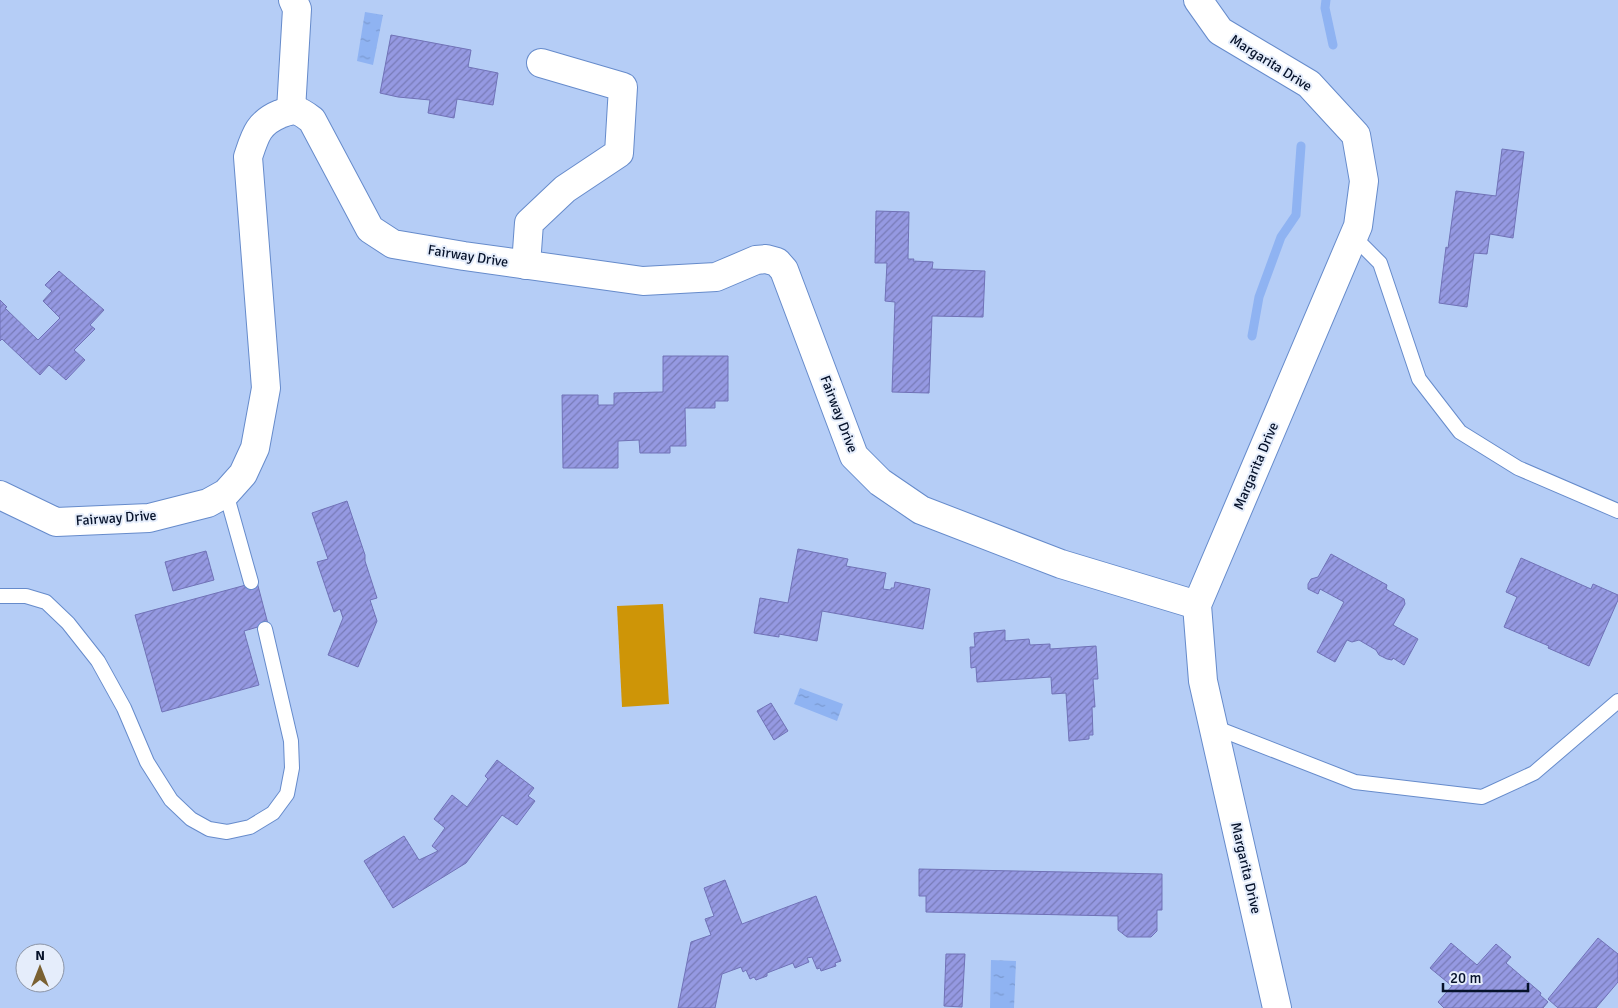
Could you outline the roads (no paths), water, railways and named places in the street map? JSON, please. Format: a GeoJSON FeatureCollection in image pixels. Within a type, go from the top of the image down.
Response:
{"type":"FeatureCollection","features":[{"type":"Feature","properties":{"kind":"street"},"geometry":{"type":"LineString","coordinates":[[291,110],[297,9],[293,0]]}},
{"type":"Feature","properties":{"kind":"street","name":"Margarita Drive"},"geometry":{"type":"LineString","coordinates":[[1198,0],[1220,31],[1310,84],[1356,135],[1364,181],[1358,226],[1197,604],[1203,681],[1277,1008]]}},
{"type":"Feature","properties":{"kind":"street"},"geometry":{"type":"LineString","coordinates":[[526,265],[529,223],[565,189],[619,153],[623,87],[541,63]]}},
{"type":"Feature","properties":{"kind":"street","name":"Fairway Drive"},"geometry":{"type":"LineString","coordinates":[[0,495],[56,522],[149,518],[208,503],[226,493],[243,474],[255,448],[266,388],[248,157],[256,135],[264,122],[291,110],[300,110],[312,120],[370,229],[393,244],[643,281],[716,277],[756,260],[766,259],[777,262],[784,270],[854,456],[880,482],[921,510],[1061,564],[1197,604]]}},
{"type":"Feature","properties":{"kind":"lane"},"geometry":{"type":"LineString","coordinates":[[1353,236],[1380,262],[1419,379],[1460,432],[1518,468],[1618,511]]}},
{"type":"Feature","properties":{"kind":"lane"},"geometry":{"type":"LineString","coordinates":[[226,493],[250,582]]}},
{"type":"Feature","properties":{"kind":"lane"},"geometry":{"type":"LineString","coordinates":[[0,596],[26,596],[46,602],[68,623],[98,661],[124,708],[146,762],[171,800],[191,819],[209,829],[227,832],[250,827],[273,813],[286,794],[292,768],[291,742],[265,629]]}},
{"type":"Feature","properties":{"kind":"lane"},"geometry":{"type":"LineString","coordinates":[[1214,727],[1355,782],[1482,797],[1534,773],[1618,701]]}},
{"type":"Feature","properties":{"kind":"water"},"geometry":{"type":"Polygon","coordinates":[[[365,12],[383,15],[373,65],[357,61],[365,12]]]}},
{"type":"Feature","properties":{"kind":"water"},"geometry":{"type":"Polygon","coordinates":[[[800,688],[843,704],[837,721],[794,704],[800,688]]]}},
{"type":"Feature","properties":{"kind":"water"},"geometry":{"type":"Polygon","coordinates":[[[991,960],[1016,961],[1014,1008],[990,1008],[991,960]]]}},
{"type":"Feature","properties":{"kind":"waterway"},"geometry":{"type":"LineString","coordinates":[[1326,0],[1325,8],[1333,45]]}},
{"type":"Feature","properties":{"kind":"waterway"},"geometry":{"type":"LineString","coordinates":[[1252,336],[1259,297],[1281,237],[1296,215],[1301,146]]}}]}
